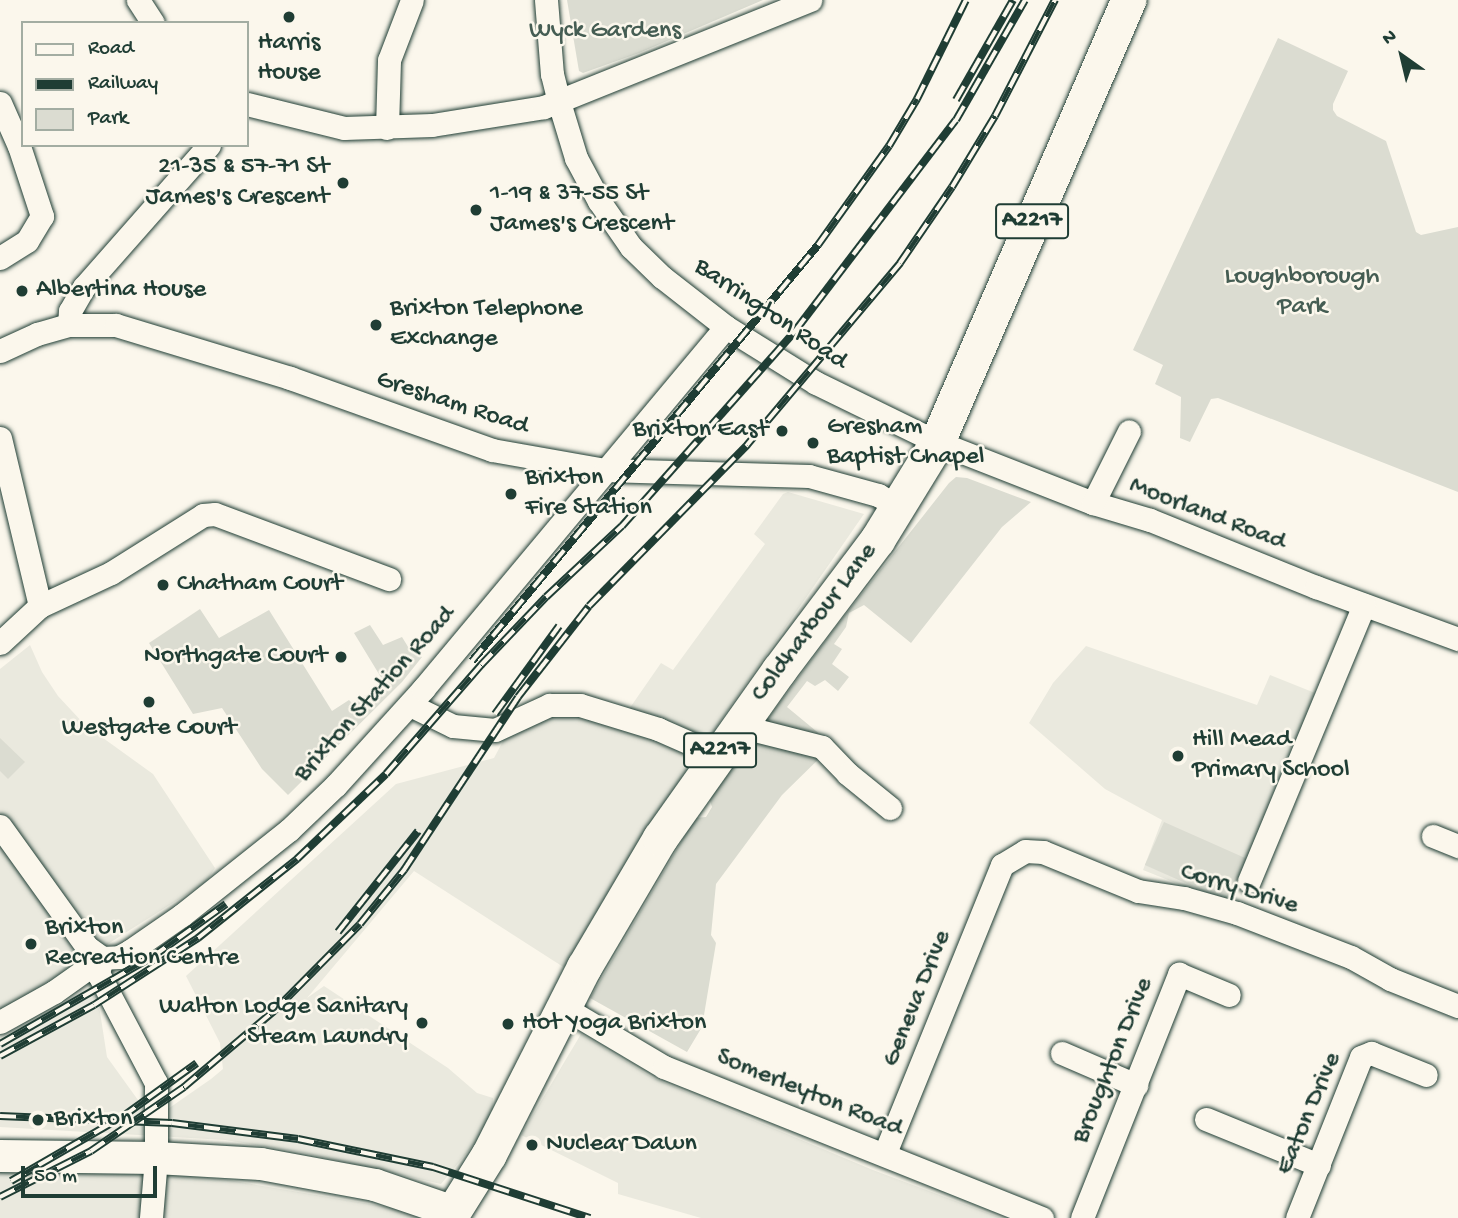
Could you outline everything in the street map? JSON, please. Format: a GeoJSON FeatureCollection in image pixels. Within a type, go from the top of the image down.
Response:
{"type":"FeatureCollection","features":[{"type":"Feature","properties":{"kind":"main road","name":"Coldharbour Lane"},"geometry":{"type":"LineString","coordinates":[[456,1216],[563,1007],[660,838],[717,755],[899,507],[937,442],[1128,0]]}},
{"type":"Feature","properties":{"kind":"main road"},"geometry":{"type":"LineString","coordinates":[[0,1156],[156,1158],[261,1164],[375,1185],[456,1216]]}},
{"type":"Feature","properties":{"kind":"street"},"geometry":{"type":"LineString","coordinates":[[138,0],[152,21]]}},
{"type":"Feature","properties":{"kind":"street"},"geometry":{"type":"LineString","coordinates":[[387,128],[389,60],[412,0]]}},
{"type":"Feature","properties":{"kind":"street","name":"Barrington Road"},"geometry":{"type":"LineString","coordinates":[[546,0],[552,74],[559,102],[576,158],[614,225],[662,277],[726,327],[816,383],[937,442]]}},
{"type":"Feature","properties":{"kind":"street"},"geometry":{"type":"LineString","coordinates":[[248,104],[344,128],[387,128],[432,125],[559,102],[810,0]]}},
{"type":"Feature","properties":{"kind":"street"},"geometry":{"type":"LineString","coordinates":[[0,103],[19,146],[42,216],[27,241],[0,258]]}},
{"type":"Feature","properties":{"kind":"street"},"geometry":{"type":"LineString","coordinates":[[69,325],[73,303],[84,287],[207,147]]}},
{"type":"Feature","properties":{"kind":"street","name":"Gresham Road"},"geometry":{"type":"LineString","coordinates":[[0,351],[37,334],[69,325],[99,323],[141,330],[290,378],[492,450],[605,470],[809,477],[878,495],[899,507]]}},
{"type":"Feature","properties":{"kind":"street","name":"Brixton Station Road"},"geometry":{"type":"LineString","coordinates":[[0,1022],[54,992],[102,958],[119,957],[130,951],[247,865],[336,785],[410,705],[726,327]]}},
{"type":"Feature","properties":{"kind":"street"},"geometry":{"type":"LineString","coordinates":[[1093,503],[1129,431]]}},
{"type":"Feature","properties":{"kind":"street"},"geometry":{"type":"LineString","coordinates":[[0,438],[40,606]]}},
{"type":"Feature","properties":{"kind":"street","name":"Moorland Road"},"geometry":{"type":"LineString","coordinates":[[937,442],[1093,503],[1150,520],[1364,605],[1458,639]]}},
{"type":"Feature","properties":{"kind":"street"},"geometry":{"type":"LineString","coordinates":[[0,643],[40,606],[111,573],[202,514],[215,514],[389,579]]}},
{"type":"Feature","properties":{"kind":"street"},"geometry":{"type":"LineString","coordinates":[[1249,881],[1364,605]]}},
{"type":"Feature","properties":{"kind":"street"},"geometry":{"type":"LineString","coordinates":[[410,705],[453,726],[495,730],[549,705],[580,705],[658,729],[717,755]]}},
{"type":"Feature","properties":{"kind":"street"},"geometry":{"type":"LineString","coordinates":[[755,730],[822,747],[848,774],[890,808]]}},
{"type":"Feature","properties":{"kind":"street"},"geometry":{"type":"LineString","coordinates":[[0,826],[87,947],[102,958],[98,973],[156,1083],[156,1158],[151,1218]]}},
{"type":"Feature","properties":{"kind":"street"},"geometry":{"type":"LineString","coordinates":[[1433,836],[1458,846]]}},
{"type":"Feature","properties":{"kind":"street","name":"Corry Drive"},"geometry":{"type":"LineString","coordinates":[[1002,865],[1025,851],[1043,852],[1138,891],[1184,898],[1237,912],[1350,957],[1390,979],[1458,1006]]}},
{"type":"Feature","properties":{"kind":"street","name":"Geneva Drive"},"geometry":{"type":"LineString","coordinates":[[885,1153],[1002,865]]}},
{"type":"Feature","properties":{"kind":"street","name":"Broughton Drive"},"geometry":{"type":"LineString","coordinates":[[1082,1218],[1179,974],[1228,995]]}},
{"type":"Feature","properties":{"kind":"street","name":"Somerleyton Road"},"geometry":{"type":"LineString","coordinates":[[563,1007],[664,1067],[885,1153],[1042,1218]]}},
{"type":"Feature","properties":{"kind":"street","name":"Eaton Drive"},"geometry":{"type":"LineString","coordinates":[[1297,1218],[1366,1053],[1426,1075]]}},
{"type":"Feature","properties":{"kind":"street"},"geometry":{"type":"LineString","coordinates":[[1062,1054],[1136,1085]]}},
{"type":"Feature","properties":{"kind":"street"},"geometry":{"type":"LineString","coordinates":[[1206,1119],[1319,1165]]}},
{"type":"Feature","properties":{"kind":"shaded area"},"geometry":{"type":"Polygon","coordinates":[[[788,492],[864,514],[712,733],[698,738],[627,712],[661,663],[673,670],[765,544],[754,534],[783,494],[788,492]]]}},
{"type":"Feature","properties":{"kind":"shaded area"},"geometry":{"type":"Polygon","coordinates":[[[30,645],[42,672],[58,696],[85,725],[153,774],[215,868],[206,882],[0,1012],[0,669],[30,645]]]}},
{"type":"Feature","properties":{"kind":"shaded area","name":"Hill Mead Primary School"},"geometry":{"type":"Polygon","coordinates":[[[1086,646],[1257,705],[1270,675],[1315,693],[1231,905],[1143,870],[1162,820],[1105,789],[1029,723],[1053,683],[1086,646]]]}},
{"type":"Feature","properties":{"kind":"shaded area"},"geometry":{"type":"Polygon","coordinates":[[[584,712],[677,745],[697,760],[568,970],[414,871],[307,998],[324,986],[448,1068],[477,1093],[493,1098],[492,1122],[441,1184],[300,1152],[225,1140],[0,1127],[0,1037],[90,987],[100,1012],[107,1057],[143,1107],[142,1127],[211,1079],[223,1069],[220,1043],[186,976],[396,784],[494,758],[509,730],[544,714],[584,712]]]}},
{"type":"Feature","properties":{"kind":"shaded area"},"geometry":{"type":"Polygon","coordinates":[[[581,1034],[653,1078],[873,1170],[1001,1218],[701,1218],[618,1194],[618,1183],[521,1135],[581,1034]]]}},
{"type":"Feature","properties":{"kind":"shaded area"},"geometry":{"type":"Polygon","coordinates":[[[137,1170],[228,1180],[429,1214],[429,1218],[0,1218],[0,1172],[137,1170]]]}},
{"type":"Feature","properties":{"kind":"green space","name":"Wyck Gardens"},"geometry":{"type":"Polygon","coordinates":[[[567,0],[763,0],[639,53],[583,73],[579,71],[567,0]]]}},
{"type":"Feature","properties":{"kind":"green space","name":"Loughborough Park"},"geometry":{"type":"Polygon","coordinates":[[[1278,38],[1348,71],[1333,104],[1333,110],[1337,116],[1386,141],[1416,232],[1421,235],[1458,227],[1458,492],[1218,398],[1211,399],[1190,442],[1180,438],[1181,397],[1155,384],[1163,365],[1133,350],[1278,38]]]}},
{"type":"Feature","properties":{"kind":"green space"},"geometry":{"type":"Polygon","coordinates":[[[956,477],[967,478],[1031,502],[1002,527],[911,643],[864,605],[849,613],[846,627],[834,644],[842,649],[832,664],[849,677],[838,691],[825,680],[815,686],[807,681],[787,707],[833,745],[782,795],[716,884],[711,935],[716,943],[702,1027],[687,1052],[590,998],[695,818],[706,817],[712,807],[709,798],[838,624],[956,477]]]}},
{"type":"Feature","properties":{"kind":"green space"},"geometry":{"type":"Polygon","coordinates":[[[200,609],[219,638],[269,610],[332,711],[385,684],[354,633],[370,625],[383,645],[402,637],[410,650],[422,657],[402,682],[288,795],[262,769],[222,708],[193,714],[149,643],[200,609]]]}},
{"type":"Feature","properties":{"kind":"green space"},"geometry":{"type":"Polygon","coordinates":[[[0,738],[25,762],[8,779],[0,771],[0,738]]]}},
{"type":"Feature","properties":{"kind":"green space"},"geometry":{"type":"Polygon","coordinates":[[[1164,822],[1246,859],[1227,902],[1145,865],[1164,822]]]}},
{"type":"Feature","properties":{"kind":"railway"},"geometry":{"type":"LineString","coordinates":[[472,661],[818,245],[889,146],[917,99],[966,0]]}},
{"type":"Feature","properties":{"kind":"railway"},"geometry":{"type":"LineString","coordinates":[[956,100],[1013,0]]}},
{"type":"Feature","properties":{"kind":"railway"},"geometry":{"type":"LineString","coordinates":[[0,1056],[94,1005],[198,938],[297,859],[386,774],[481,665],[546,597],[622,526],[795,331],[956,120],[1025,0]]}},
{"type":"Feature","properties":{"kind":"railway"},"geometry":{"type":"LineString","coordinates":[[0,1197],[91,1151],[184,1087],[274,1011],[360,924],[404,870],[518,697],[589,606],[747,445],[900,263],[952,187],[995,116],[1055,0]]}},
{"type":"Feature","properties":{"kind":"railway"},"geometry":{"type":"LineString","coordinates":[[495,714],[559,626]]}},
{"type":"Feature","properties":{"kind":"railway"},"geometry":{"type":"LineString","coordinates":[[338,932],[418,831]]}},
{"type":"Feature","properties":{"kind":"railway"},"geometry":{"type":"LineString","coordinates":[[0,1044],[152,957],[226,904]]}},
{"type":"Feature","properties":{"kind":"railway"},"geometry":{"type":"LineString","coordinates":[[11,1181],[122,1117],[197,1063]]}},
{"type":"Feature","properties":{"kind":"railway"},"geometry":{"type":"LineString","coordinates":[[0,1116],[172,1123],[298,1139],[433,1167],[590,1218]]}},
{"type":"Feature","properties":{"kind":"place","name":"Harris House"},"geometry":{"type":"Point","coordinates":[289,17]}},
{"type":"Feature","properties":{"kind":"place","name":"21-35 & 57-71 St James's Crescent"},"geometry":{"type":"Point","coordinates":[343,183]}},
{"type":"Feature","properties":{"kind":"place","name":"1-19 & 37-55 St James's Crescent"},"geometry":{"type":"Point","coordinates":[476,210]}},
{"type":"Feature","properties":{"kind":"place","name":"Albertina House"},"geometry":{"type":"Point","coordinates":[22,291]}},
{"type":"Feature","properties":{"kind":"place","name":"Brixton Telephone Exchange"},"geometry":{"type":"Point","coordinates":[376,325]}},
{"type":"Feature","properties":{"kind":"place","name":"Brixton East"},"geometry":{"type":"Point","coordinates":[782,431]}},
{"type":"Feature","properties":{"kind":"place","name":"Gresham Baptist Chapel"},"geometry":{"type":"Point","coordinates":[813,443]}},
{"type":"Feature","properties":{"kind":"place","name":"Brixton Fire Station"},"geometry":{"type":"Point","coordinates":[511,494]}},
{"type":"Feature","properties":{"kind":"place","name":"Chatham Court"},"geometry":{"type":"Point","coordinates":[163,585]}},
{"type":"Feature","properties":{"kind":"place","name":"Northgate Court"},"geometry":{"type":"Point","coordinates":[341,657]}},
{"type":"Feature","properties":{"kind":"place","name":"Westgate Court"},"geometry":{"type":"Point","coordinates":[149,702]}},
{"type":"Feature","properties":{"kind":"place","name":"Hill Mead Primary School"},"geometry":{"type":"Point","coordinates":[1178,756]}},
{"type":"Feature","properties":{"kind":"place","name":"Brixton Recreation Centre"},"geometry":{"type":"Point","coordinates":[31,944]}},
{"type":"Feature","properties":{"kind":"place","name":"Walton Lodge Sanitary Steam Laundry"},"geometry":{"type":"Point","coordinates":[422,1023]}},
{"type":"Feature","properties":{"kind":"place","name":"Hot Yoga Brixton"},"geometry":{"type":"Point","coordinates":[508,1024]}},
{"type":"Feature","properties":{"kind":"place","name":"Brixton"},"geometry":{"type":"Point","coordinates":[38,1120]}},
{"type":"Feature","properties":{"kind":"place","name":"Nuclear Dawn"},"geometry":{"type":"Point","coordinates":[532,1145]}}]}
